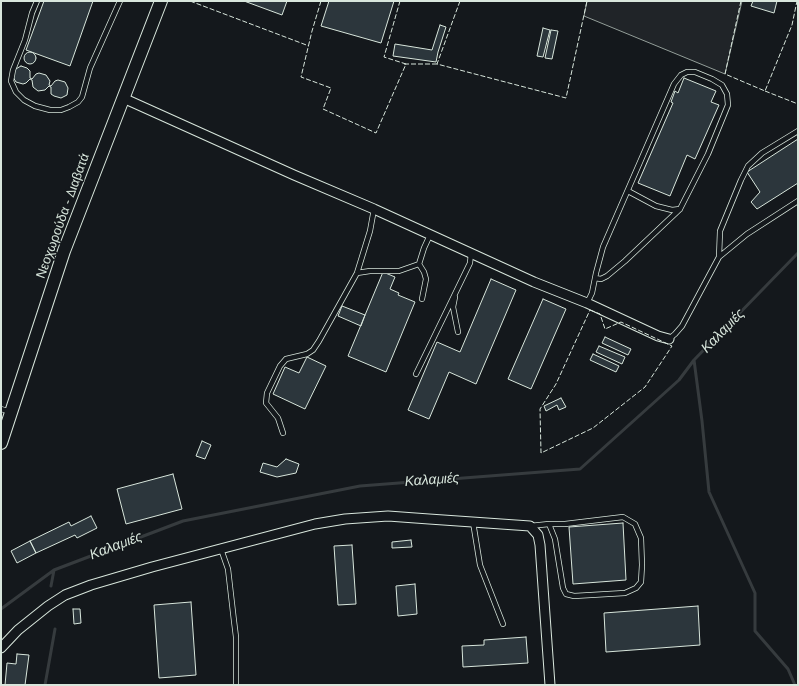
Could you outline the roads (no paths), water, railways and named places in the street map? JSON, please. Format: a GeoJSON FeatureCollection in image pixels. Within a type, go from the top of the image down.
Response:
{"type":"FeatureCollection","features":[{"type":"Feature","properties":{"kind":"street","name":"Νεοχωρούδα - Διαβατά"},"geometry":{"type":"LineString","coordinates":[[1,443],[6,411],[64,251],[161,1]]}},
{"type":"Feature","properties":{"kind":"street"},"geometry":{"type":"LineString","coordinates":[[123,98],[294,175],[374,209],[534,282],[587,303],[658,336],[669,338]]}},
{"type":"Feature","properties":{"kind":"street"},"geometry":{"type":"LineString","coordinates":[[1,648],[18,630],[48,606],[65,596],[91,585],[315,524],[345,519],[388,516],[530,526],[538,535],[540,546],[550,685]]}},
{"type":"Feature","properties":{"kind":"lane"},"geometry":{"type":"LineString","coordinates":[[37,1],[32,13],[25,40],[13,70],[11,80],[16,92],[24,100],[35,106],[50,110],[61,110],[69,107],[78,102],[82,97],[90,68],[120,1]]}},
{"type":"Feature","properties":{"kind":"lane"},"geometry":{"type":"LineString","coordinates":[[587,303],[592,293],[595,278],[596,273],[603,247],[674,84],[681,75],[686,72],[695,72],[722,85],[727,94],[728,105],[708,154],[680,208],[607,276],[601,279],[595,278]]}},
{"type":"Feature","properties":{"kind":"lane"},"geometry":{"type":"LineString","coordinates":[[719,256],[720,231],[748,166],[762,153],[798,131]]}},
{"type":"Feature","properties":{"kind":"lane"},"geometry":{"type":"LineString","coordinates":[[628,191],[656,206],[672,210],[680,208]]}},
{"type":"Feature","properties":{"kind":"lane"},"geometry":{"type":"LineString","coordinates":[[669,338],[676,334],[682,326],[719,256],[747,234],[798,201]]}},
{"type":"Feature","properties":{"kind":"lane"},"geometry":{"type":"LineString","coordinates":[[284,433],[278,418],[266,403],[267,393],[280,366],[286,359],[307,354],[313,350],[345,296],[356,273],[370,231],[374,209]]}},
{"type":"Feature","properties":{"kind":"lane"},"geometry":{"type":"LineString","coordinates":[[422,299],[426,279],[419,264],[430,235]]}},
{"type":"Feature","properties":{"kind":"lane"},"geometry":{"type":"LineString","coordinates":[[416,374],[470,263],[471,253]]}},
{"type":"Feature","properties":{"kind":"lane"},"geometry":{"type":"LineString","coordinates":[[356,273],[370,271],[399,271],[419,264]]}},
{"type":"Feature","properties":{"kind":"lane"},"geometry":{"type":"LineString","coordinates":[[455,293],[454,307],[458,332]]}},
{"type":"Feature","properties":{"kind":"lane"},"geometry":{"type":"LineString","coordinates":[[530,526],[549,524],[565,524],[623,517],[635,524],[641,538],[641,582],[636,588],[625,593],[574,596],[566,594],[563,588],[555,539],[549,524]]}},
{"type":"Feature","properties":{"kind":"lane"},"geometry":{"type":"LineString","coordinates":[[474,522],[480,565],[503,624]]}},
{"type":"Feature","properties":{"kind":"lane"},"geometry":{"type":"LineString","coordinates":[[221,549],[228,569],[236,637],[236,685]]}},
{"type":"Feature","properties":{"kind":"waterway","name":"Καλαμιές"},"geometry":{"type":"LineString","coordinates":[[1,609],[54,570],[183,521],[360,486],[580,469],[679,380],[694,360],[798,253]]}},
{"type":"Feature","properties":{"kind":"waterway"},"geometry":{"type":"LineString","coordinates":[[694,360],[709,492],[755,593],[755,631],[788,669],[795,685]]}},
{"type":"Feature","properties":{"kind":"waterway"},"geometry":{"type":"LineString","coordinates":[[51,586],[54,570]]}},
{"type":"Feature","properties":{"kind":"waterway"},"geometry":{"type":"LineString","coordinates":[[45,685],[55,629]]}}]}
